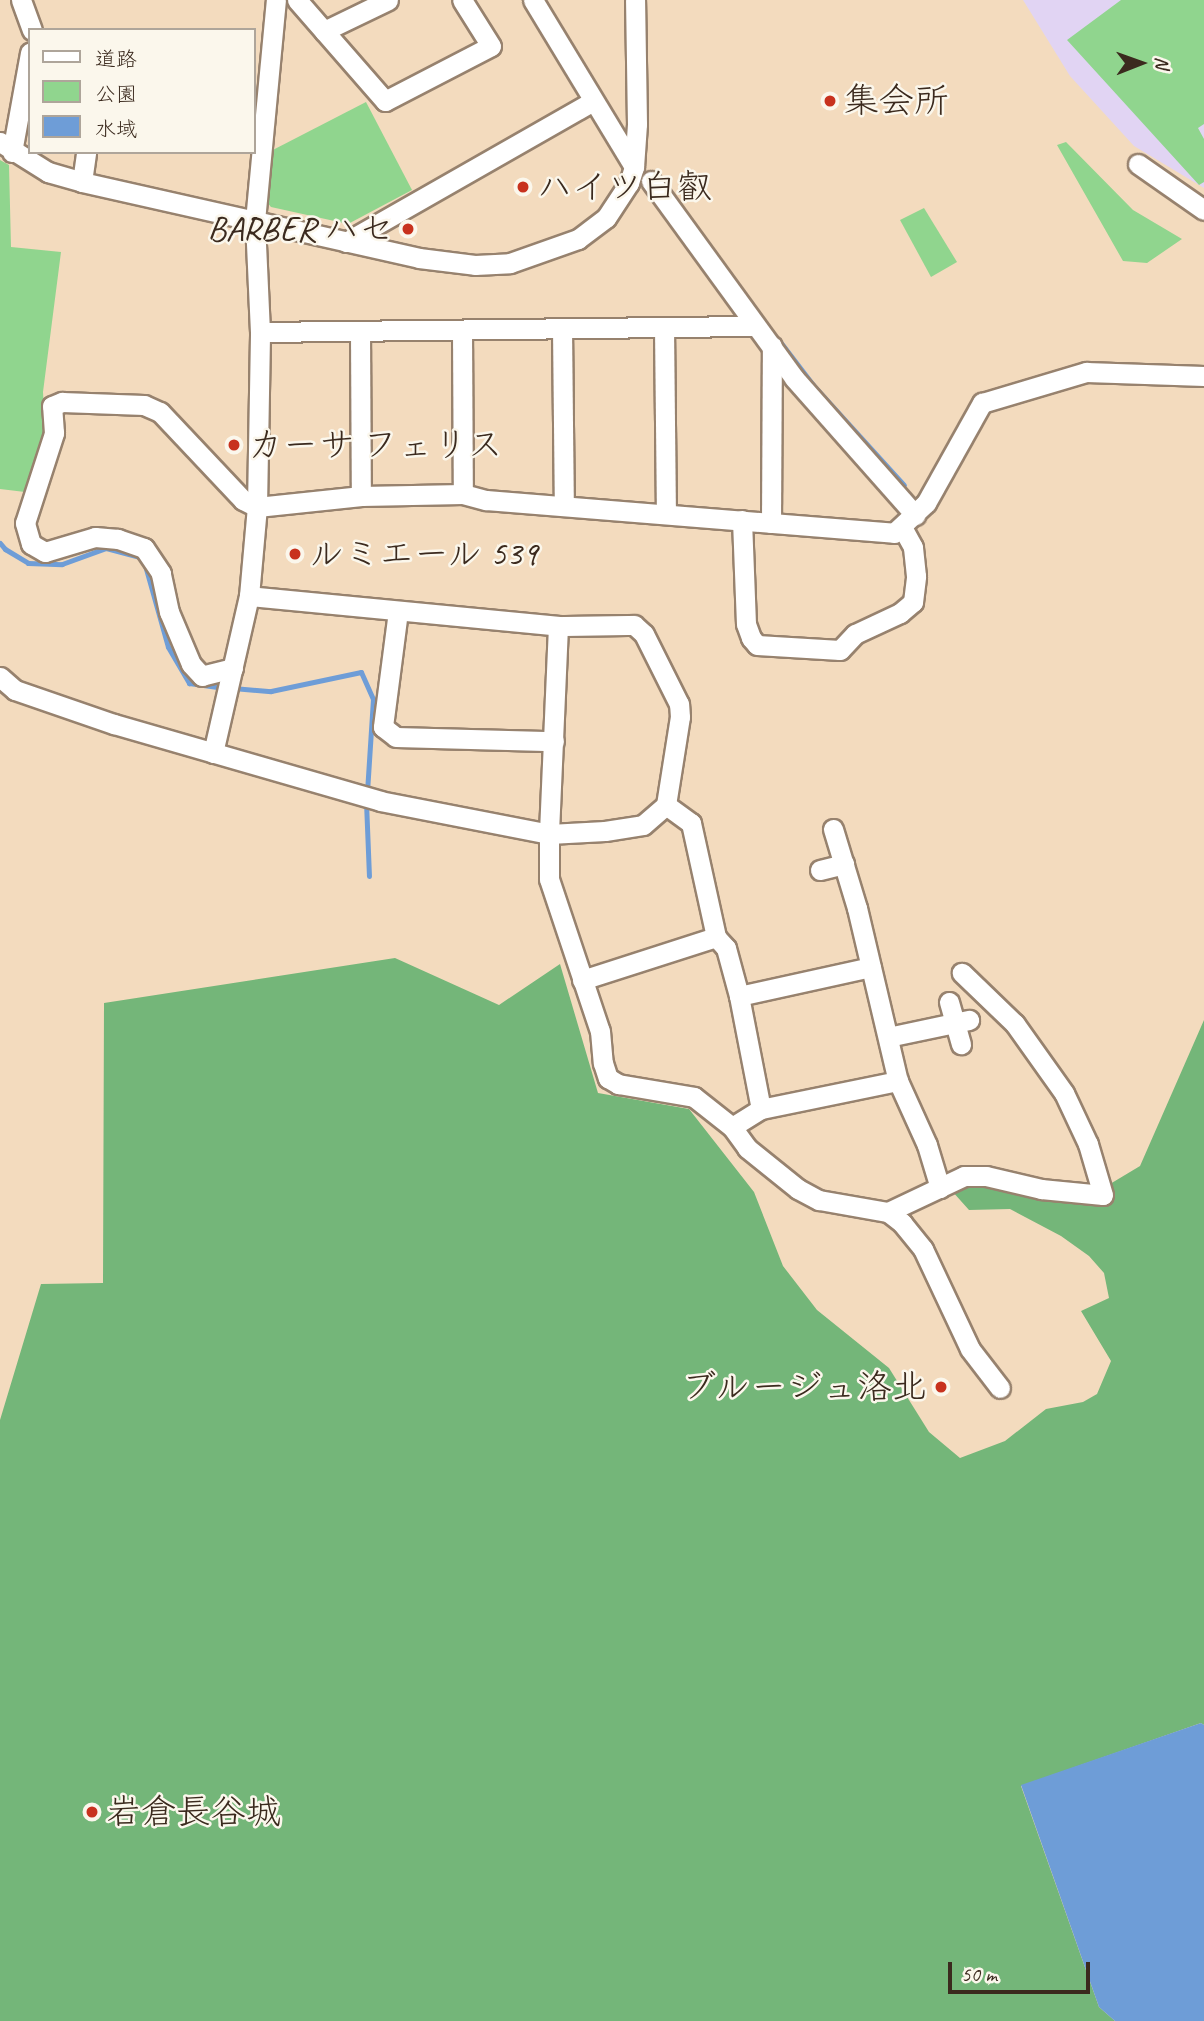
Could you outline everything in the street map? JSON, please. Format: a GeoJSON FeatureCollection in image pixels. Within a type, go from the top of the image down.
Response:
{"type":"FeatureCollection","features":[{"type":"Feature","properties":{"kind":"street"},"geometry":{"type":"LineString","coordinates":[[21,0],[31,28]]}},
{"type":"Feature","properties":{"kind":"street"},"geometry":{"type":"LineString","coordinates":[[213,753],[249,596],[257,506],[260,332],[255,221],[259,120],[276,0]]}},
{"type":"Feature","properties":{"kind":"street"},"geometry":{"type":"LineString","coordinates":[[297,0],[386,101],[491,46],[462,0]]}},
{"type":"Feature","properties":{"kind":"street"},"geometry":{"type":"LineString","coordinates":[[324,31],[388,0]]}},
{"type":"Feature","properties":{"kind":"street"},"geometry":{"type":"LineString","coordinates":[[533,0],[634,167]]}},
{"type":"Feature","properties":{"kind":"street"},"geometry":{"type":"LineString","coordinates":[[28,61],[6,147],[48,172],[346,242],[446,262],[510,263],[578,239],[606,218],[621,200],[634,167],[638,124],[635,0]]}},
{"type":"Feature","properties":{"kind":"street"},"geometry":{"type":"LineString","coordinates":[[346,242],[593,101]]}},
{"type":"Feature","properties":{"kind":"street"},"geometry":{"type":"LineString","coordinates":[[82,182],[86,154]]}},
{"type":"Feature","properties":{"kind":"street"},"geometry":{"type":"LineString","coordinates":[[1138,164],[1204,210]]}},
{"type":"Feature","properties":{"kind":"street"},"geometry":{"type":"LineString","coordinates":[[651,181],[794,378],[909,521],[913,547],[914,602],[900,613],[855,634],[840,650],[757,645],[746,624],[742,520]]}},
{"type":"Feature","properties":{"kind":"street"},"geometry":{"type":"LineString","coordinates":[[260,332],[755,326]]}},
{"type":"Feature","properties":{"kind":"street"},"geometry":{"type":"LineString","coordinates":[[664,327],[666,514]]}},
{"type":"Feature","properties":{"kind":"street"},"geometry":{"type":"LineString","coordinates":[[562,328],[564,506]]}},
{"type":"Feature","properties":{"kind":"street"},"geometry":{"type":"LineString","coordinates":[[462,330],[463,494]]}},
{"type":"Feature","properties":{"kind":"street"},"geometry":{"type":"LineString","coordinates":[[360,331],[361,496]]}},
{"type":"Feature","properties":{"kind":"street"},"geometry":{"type":"LineString","coordinates":[[771,523],[772,346]]}},
{"type":"Feature","properties":{"kind":"street"},"geometry":{"type":"LineString","coordinates":[[233,668],[202,676],[191,664],[169,612],[161,573],[144,548],[118,539],[95,537],[45,552],[31,544],[25,523],[54,433],[52,406],[62,402],[144,405],[160,412],[243,500],[257,506],[361,496],[463,494],[486,500],[894,533],[926,503],[982,403],[1086,372],[1204,376]]}},
{"type":"Feature","properties":{"kind":"street"},"geometry":{"type":"LineString","coordinates":[[0,677],[15,690],[213,753],[380,801],[549,834],[605,831],[643,825],[666,805],[680,717],[679,704],[644,634],[634,625],[558,626],[249,596]]}},
{"type":"Feature","properties":{"kind":"street"},"geometry":{"type":"LineString","coordinates":[[398,611],[383,727],[396,737],[554,741]]}},
{"type":"Feature","properties":{"kind":"street"},"geometry":{"type":"LineString","coordinates":[[558,626],[549,879],[600,1031],[603,1063],[608,1078],[618,1084],[694,1097],[732,1127],[747,1148],[797,1189],[818,1200],[888,1212],[902,1223],[923,1250],[970,1349],[1000,1388]]}},
{"type":"Feature","properties":{"kind":"street"},"geometry":{"type":"LineString","coordinates":[[666,805],[691,823],[716,937],[726,948],[740,996],[761,1109]]}},
{"type":"Feature","properties":{"kind":"street"},"geometry":{"type":"LineString","coordinates":[[833,829],[871,967],[898,1081],[927,1145],[940,1188]]}},
{"type":"Feature","properties":{"kind":"street"},"geometry":{"type":"LineString","coordinates":[[820,870],[844,864]]}},
{"type":"Feature","properties":{"kind":"street"},"geometry":{"type":"LineString","coordinates":[[582,980],[716,937]]}},
{"type":"Feature","properties":{"kind":"street"},"geometry":{"type":"LineString","coordinates":[[740,996],[871,967]]}},
{"type":"Feature","properties":{"kind":"street"},"geometry":{"type":"LineString","coordinates":[[888,1212],[964,1176],[986,1176],[1041,1189],[1103,1195],[1088,1144],[1063,1093],[1014,1024],[962,974]]}},
{"type":"Feature","properties":{"kind":"street"},"geometry":{"type":"LineString","coordinates":[[949,1002],[962,1022],[961,1044]]}},
{"type":"Feature","properties":{"kind":"street"},"geometry":{"type":"LineString","coordinates":[[888,1037],[962,1022]]}},
{"type":"Feature","properties":{"kind":"street"},"geometry":{"type":"LineString","coordinates":[[732,1127],[761,1109],[898,1081]]}},
{"type":"Feature","properties":{"kind":"shaded area"},"geometry":{"type":"Polygon","coordinates":[[[1023,0],[1204,0],[1204,188],[1134,146],[1070,76],[1023,0]]]}},
{"type":"Feature","properties":{"kind":"green space"},"geometry":{"type":"Polygon","coordinates":[[[1121,0],[1204,0],[1204,124],[1198,128],[1204,139],[1204,182],[1199,185],[1067,40],[1121,0]]]}},
{"type":"Feature","properties":{"kind":"green space"},"geometry":{"type":"Polygon","coordinates":[[[366,102],[412,190],[348,224],[271,207],[265,200],[267,153],[366,102]]]}},
{"type":"Feature","properties":{"kind":"green space"},"geometry":{"type":"Polygon","coordinates":[[[1066,142],[1133,210],[1182,239],[1147,263],[1123,261],[1057,145],[1066,142]]]}},
{"type":"Feature","properties":{"kind":"green space"},"geometry":{"type":"Polygon","coordinates":[[[0,160],[9,165],[11,247],[61,252],[43,392],[45,430],[25,492],[0,489],[0,160]]]}},
{"type":"Feature","properties":{"kind":"green space"},"geometry":{"type":"Polygon","coordinates":[[[924,208],[957,262],[931,277],[900,220],[924,208]]]}},
{"type":"Feature","properties":{"kind":"green space"},"geometry":{"type":"Polygon","coordinates":[[[395,958],[499,1005],[560,964],[598,1093],[689,1109],[754,1192],[783,1266],[817,1310],[889,1368],[929,1432],[960,1458],[1005,1441],[1046,1409],[1083,1402],[1097,1394],[1111,1361],[1081,1311],[1109,1298],[1104,1273],[1089,1256],[1061,1236],[1010,1209],[969,1210],[952,1191],[957,1186],[979,1181],[1100,1190],[1140,1166],[1204,1020],[1204,1725],[1201,1723],[1021,1786],[1099,2007],[1115,2021],[0,2021],[0,1420],[41,1284],[103,1283],[104,1003],[395,958]]]}},
{"type":"Feature","properties":{"kind":"water"},"geometry":{"type":"Polygon","coordinates":[[[1201,1723],[1204,1725],[1204,2021],[1115,2021],[1099,2007],[1021,1785],[1201,1723]]]}},
{"type":"Feature","properties":{"kind":"waterway"},"geometry":{"type":"LineString","coordinates":[[778,339],[813,385],[904,485]]}},
{"type":"Feature","properties":{"kind":"waterway"},"geometry":{"type":"LineString","coordinates":[[0,543],[28,563],[62,564],[106,548],[143,558],[168,647],[189,683],[223,688]]}},
{"type":"Feature","properties":{"kind":"waterway"},"geometry":{"type":"LineString","coordinates":[[233,688],[271,691],[361,672],[373,699],[367,792]]}},
{"type":"Feature","properties":{"kind":"waterway"},"geometry":{"type":"LineString","coordinates":[[366,802],[369,876]]}},
{"type":"Feature","properties":{"kind":"place","name":"集会所"},"geometry":{"type":"Point","coordinates":[830,101]}},
{"type":"Feature","properties":{"kind":"place","name":"ハイツ白叡"},"geometry":{"type":"Point","coordinates":[523,187]}},
{"type":"Feature","properties":{"kind":"place","name":"BARBER ハセ"},"geometry":{"type":"Point","coordinates":[408,229]}},
{"type":"Feature","properties":{"kind":"place","name":"カーサ フェリス"},"geometry":{"type":"Point","coordinates":[234,445]}},
{"type":"Feature","properties":{"kind":"place","name":"ルミエール 539"},"geometry":{"type":"Point","coordinates":[295,554]}},
{"type":"Feature","properties":{"kind":"place","name":"ブルージュ洛北"},"geometry":{"type":"Point","coordinates":[941,1387]}},
{"type":"Feature","properties":{"kind":"place","name":"岩倉長谷城"},"geometry":{"type":"Point","coordinates":[92,1812]}}]}
